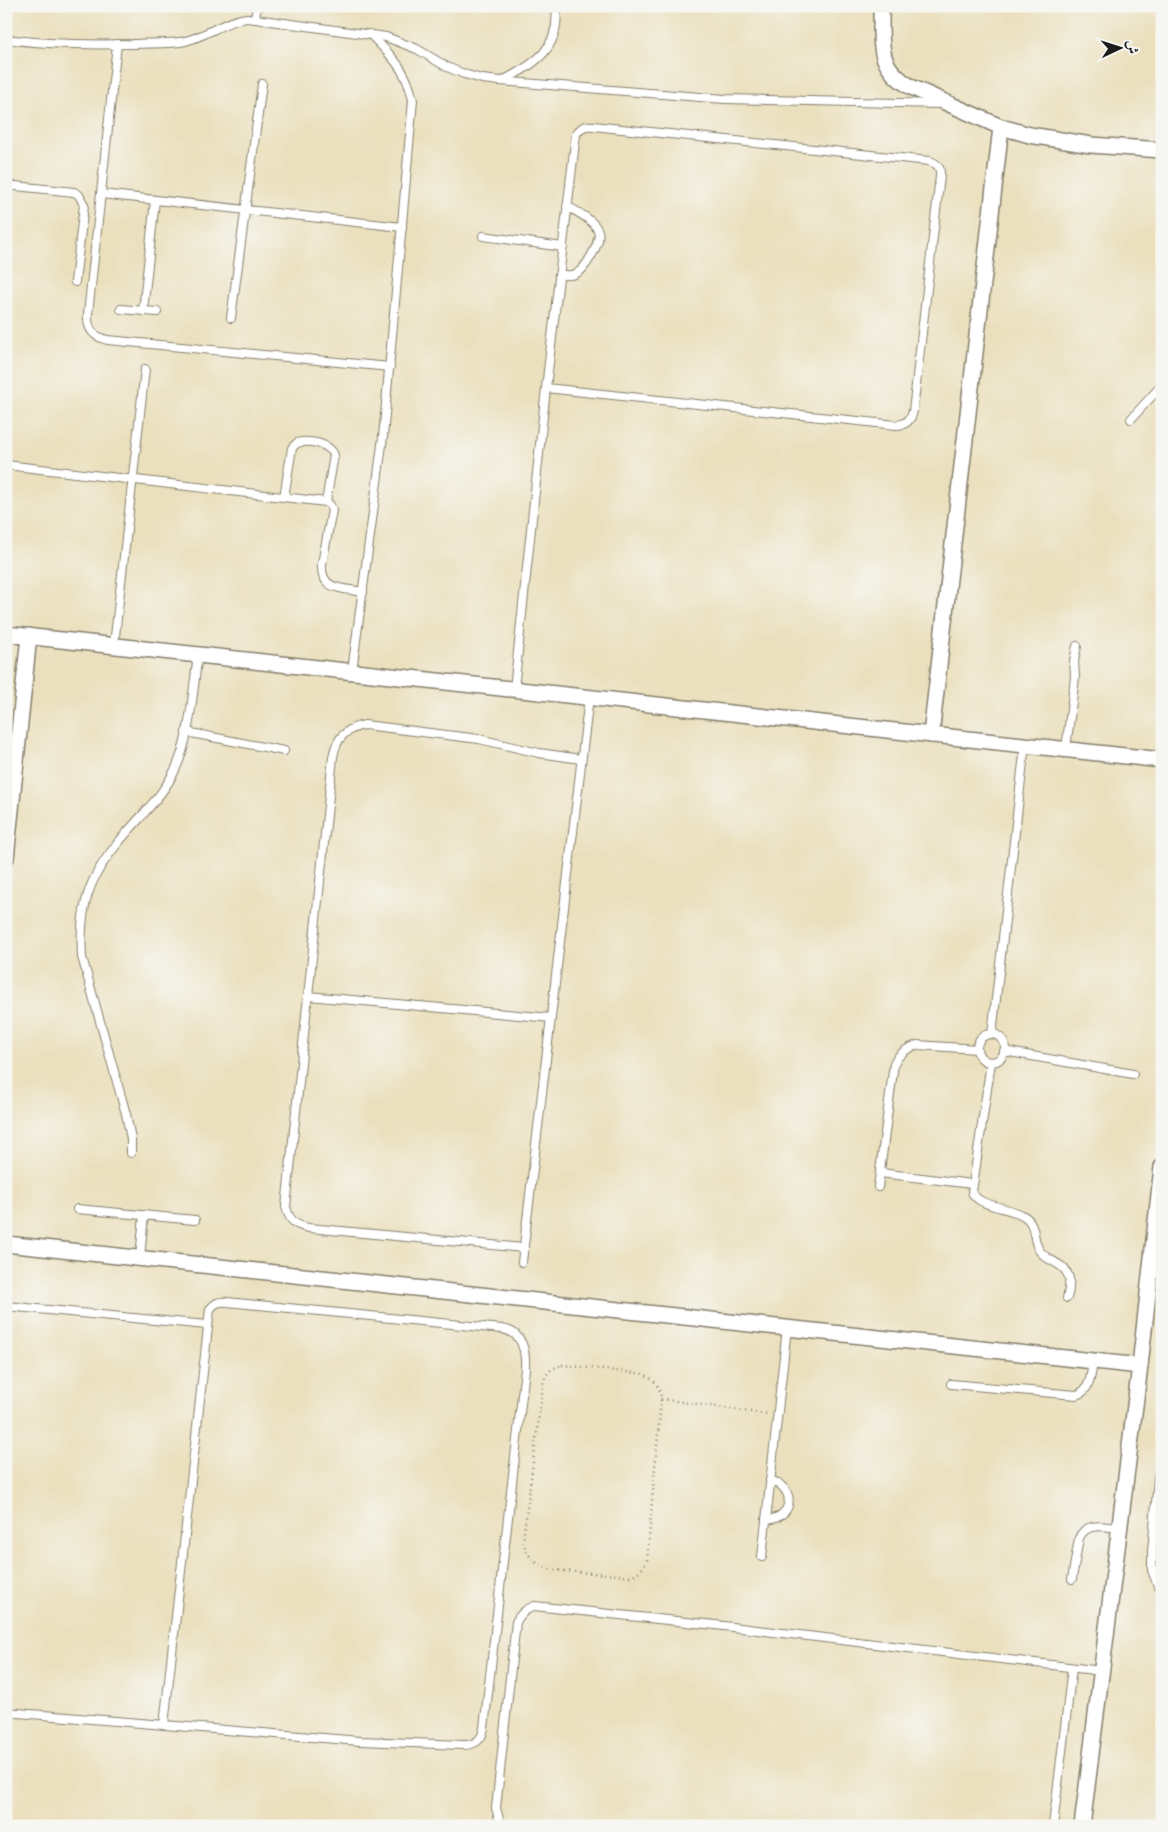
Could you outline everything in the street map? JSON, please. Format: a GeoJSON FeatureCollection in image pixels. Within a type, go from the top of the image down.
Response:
{"type":"FeatureCollection","features":[{"type":"Feature","properties":{"kind":"street"},"geometry":{"type":"LineString","coordinates":[[881,6],[882,53],[888,67],[898,79],[1001,127],[1060,141],[1162,150]]}},
{"type":"Feature","properties":{"kind":"street"},"geometry":{"type":"LineString","coordinates":[[931,735],[1001,127]]}},
{"type":"Feature","properties":{"kind":"street"},"geometry":{"type":"LineString","coordinates":[[6,634],[1162,760]]}},
{"type":"Feature","properties":{"kind":"street"},"geometry":{"type":"LineString","coordinates":[[6,858],[29,636]]}},
{"type":"Feature","properties":{"kind":"street"},"geometry":{"type":"LineString","coordinates":[[1082,1826],[1158,1227],[1162,1167]]}},
{"type":"Feature","properties":{"kind":"street"},"geometry":{"type":"LineString","coordinates":[[6,1244],[1140,1366]]}},
{"type":"Feature","properties":{"kind":"lane"},"geometry":{"type":"LineString","coordinates":[[255,18],[258,6]]}},
{"type":"Feature","properties":{"kind":"lane"},"geometry":{"type":"LineString","coordinates":[[500,82],[524,70],[537,61],[548,49],[555,34],[558,18],[556,6]]}},
{"type":"Feature","properties":{"kind":"lane"},"geometry":{"type":"LineString","coordinates":[[6,38],[40,43],[85,46],[180,42],[199,36],[234,20],[255,18],[370,34],[402,42],[447,67],[464,74],[500,82],[725,99],[949,104]]}},
{"type":"Feature","properties":{"kind":"lane"},"geometry":{"type":"LineString","coordinates":[[352,671],[379,477],[413,100],[409,83],[401,67],[370,34]]}},
{"type":"Feature","properties":{"kind":"lane"},"geometry":{"type":"LineString","coordinates":[[117,44],[88,321],[94,335],[101,339],[390,367]]}},
{"type":"Feature","properties":{"kind":"lane"},"geometry":{"type":"LineString","coordinates":[[231,318],[262,84]]}},
{"type":"Feature","properties":{"kind":"lane"},"geometry":{"type":"LineString","coordinates":[[514,689],[546,388],[576,134],[580,128],[587,125],[929,161],[934,162],[941,171],[913,411],[910,421],[906,424],[896,425],[546,388]]}},
{"type":"Feature","properties":{"kind":"lane"},"geometry":{"type":"LineString","coordinates":[[6,185],[74,192],[79,195],[84,205],[75,282]]}},
{"type":"Feature","properties":{"kind":"lane"},"geometry":{"type":"LineString","coordinates":[[101,194],[402,227]]}},
{"type":"Feature","properties":{"kind":"lane"},"geometry":{"type":"LineString","coordinates":[[143,311],[155,200]]}},
{"type":"Feature","properties":{"kind":"lane"},"geometry":{"type":"LineString","coordinates":[[560,274],[574,275],[581,271],[596,249],[599,237],[595,225],[568,206]]}},
{"type":"Feature","properties":{"kind":"lane"},"geometry":{"type":"LineString","coordinates":[[483,236],[563,248]]}},
{"type":"Feature","properties":{"kind":"lane"},"geometry":{"type":"LineString","coordinates":[[121,309],[157,312]]}},
{"type":"Feature","properties":{"kind":"lane"},"geometry":{"type":"LineString","coordinates":[[114,645],[145,369]]}},
{"type":"Feature","properties":{"kind":"lane"},"geometry":{"type":"LineString","coordinates":[[1130,419],[1162,386]]}},
{"type":"Feature","properties":{"kind":"lane"},"geometry":{"type":"LineString","coordinates":[[284,497],[292,448],[297,443],[305,442],[327,446],[332,449],[334,455],[326,502]]}},
{"type":"Feature","properties":{"kind":"lane"},"geometry":{"type":"LineString","coordinates":[[6,465],[326,502],[332,510],[322,573],[325,580],[331,586],[363,592]]}},
{"type":"Feature","properties":{"kind":"lane"},"geometry":{"type":"LineString","coordinates":[[1066,749],[1077,646]]}},
{"type":"Feature","properties":{"kind":"lane"},"geometry":{"type":"LineString","coordinates":[[131,1153],[131,1139],[126,1114],[82,958],[80,932],[84,906],[92,882],[104,859],[154,804],[176,768],[183,748],[198,654]]}},
{"type":"Feature","properties":{"kind":"lane"},"geometry":{"type":"LineString","coordinates":[[522,1262],[588,697]]}},
{"type":"Feature","properties":{"kind":"lane"},"geometry":{"type":"LineString","coordinates":[[524,1248],[300,1227],[288,1215],[286,1207],[333,757],[335,747],[347,731],[355,726],[365,725],[479,739],[539,753],[581,759]]}},
{"type":"Feature","properties":{"kind":"lane"},"geometry":{"type":"LineString","coordinates":[[186,732],[284,751]]}},
{"type":"Feature","properties":{"kind":"lane"},"geometry":{"type":"LineString","coordinates":[[992,1034],[1025,745]]}},
{"type":"Feature","properties":{"kind":"lane"},"geometry":{"type":"LineString","coordinates":[[308,996],[551,1018]]}},
{"type":"Feature","properties":{"kind":"lane"},"geometry":{"type":"LineString","coordinates":[[992,1034],[1000,1038],[1004,1052],[998,1060],[991,1062],[983,1059],[977,1049],[977,1045],[981,1038],[992,1034]]}},
{"type":"Feature","properties":{"kind":"lane"},"geometry":{"type":"LineString","coordinates":[[878,1187],[894,1063],[899,1054],[907,1048],[917,1045],[977,1049]]}},
{"type":"Feature","properties":{"kind":"lane"},"geometry":{"type":"LineString","coordinates":[[1004,1052],[1133,1074]]}},
{"type":"Feature","properties":{"kind":"lane"},"geometry":{"type":"LineString","coordinates":[[991,1062],[972,1192],[976,1199],[1016,1212],[1028,1218],[1034,1230],[1039,1250],[1068,1273],[1070,1280],[1067,1298]]}},
{"type":"Feature","properties":{"kind":"lane"},"geometry":{"type":"LineString","coordinates":[[880,1173],[972,1184]]}},
{"type":"Feature","properties":{"kind":"lane"},"geometry":{"type":"LineString","coordinates":[[77,1209],[195,1220]]}},
{"type":"Feature","properties":{"kind":"lane"},"geometry":{"type":"LineString","coordinates":[[140,1258],[144,1215]]}},
{"type":"Feature","properties":{"kind":"lane"},"geometry":{"type":"LineString","coordinates":[[6,1712],[164,1725],[360,1741],[463,1746],[478,1742],[484,1728],[525,1369],[525,1353],[519,1338],[509,1330],[220,1301],[214,1304],[210,1309],[207,1325],[164,1725]]}},
{"type":"Feature","properties":{"kind":"lane"},"geometry":{"type":"LineString","coordinates":[[6,1306],[207,1325]]}},
{"type":"Feature","properties":{"kind":"lane"},"geometry":{"type":"LineString","coordinates":[[762,1557],[787,1328]]}},
{"type":"Feature","properties":{"kind":"lane"},"geometry":{"type":"LineString","coordinates":[[951,1384],[1076,1395],[1085,1391],[1088,1387],[1093,1361]]}},
{"type":"Feature","properties":{"kind":"lane"},"geometry":{"type":"LineString","coordinates":[[1162,1458],[1158,1478],[1152,1570],[1158,1586],[1162,1590]]}},
{"type":"Feature","properties":{"kind":"lane"},"geometry":{"type":"LineString","coordinates":[[766,1520],[775,1519],[783,1514],[788,1507],[789,1498],[786,1489],[779,1482],[770,1480]]}},
{"type":"Feature","properties":{"kind":"lane"},"geometry":{"type":"LineString","coordinates":[[1072,1579],[1079,1538],[1086,1528],[1092,1526],[1120,1528]]}},
{"type":"Feature","properties":{"kind":"lane"},"geometry":{"type":"LineString","coordinates":[[501,1826],[496,1808],[516,1622],[520,1614],[534,1606],[716,1625],[1102,1671]]}},
{"type":"Feature","properties":{"kind":"lane"},"geometry":{"type":"LineString","coordinates":[[1053,1826],[1072,1668]]}},
{"type":"Feature","properties":{"kind":"path"},"geometry":{"type":"LineString","coordinates":[[562,1365],[644,1374],[657,1384],[661,1399],[647,1560],[643,1568],[630,1576],[622,1576],[553,1570],[542,1567],[532,1561],[526,1551],[523,1540],[542,1385],[548,1371],[562,1365]]}},
{"type":"Feature","properties":{"kind":"path"},"geometry":{"type":"LineString","coordinates":[[661,1399],[776,1416]]}}]}
